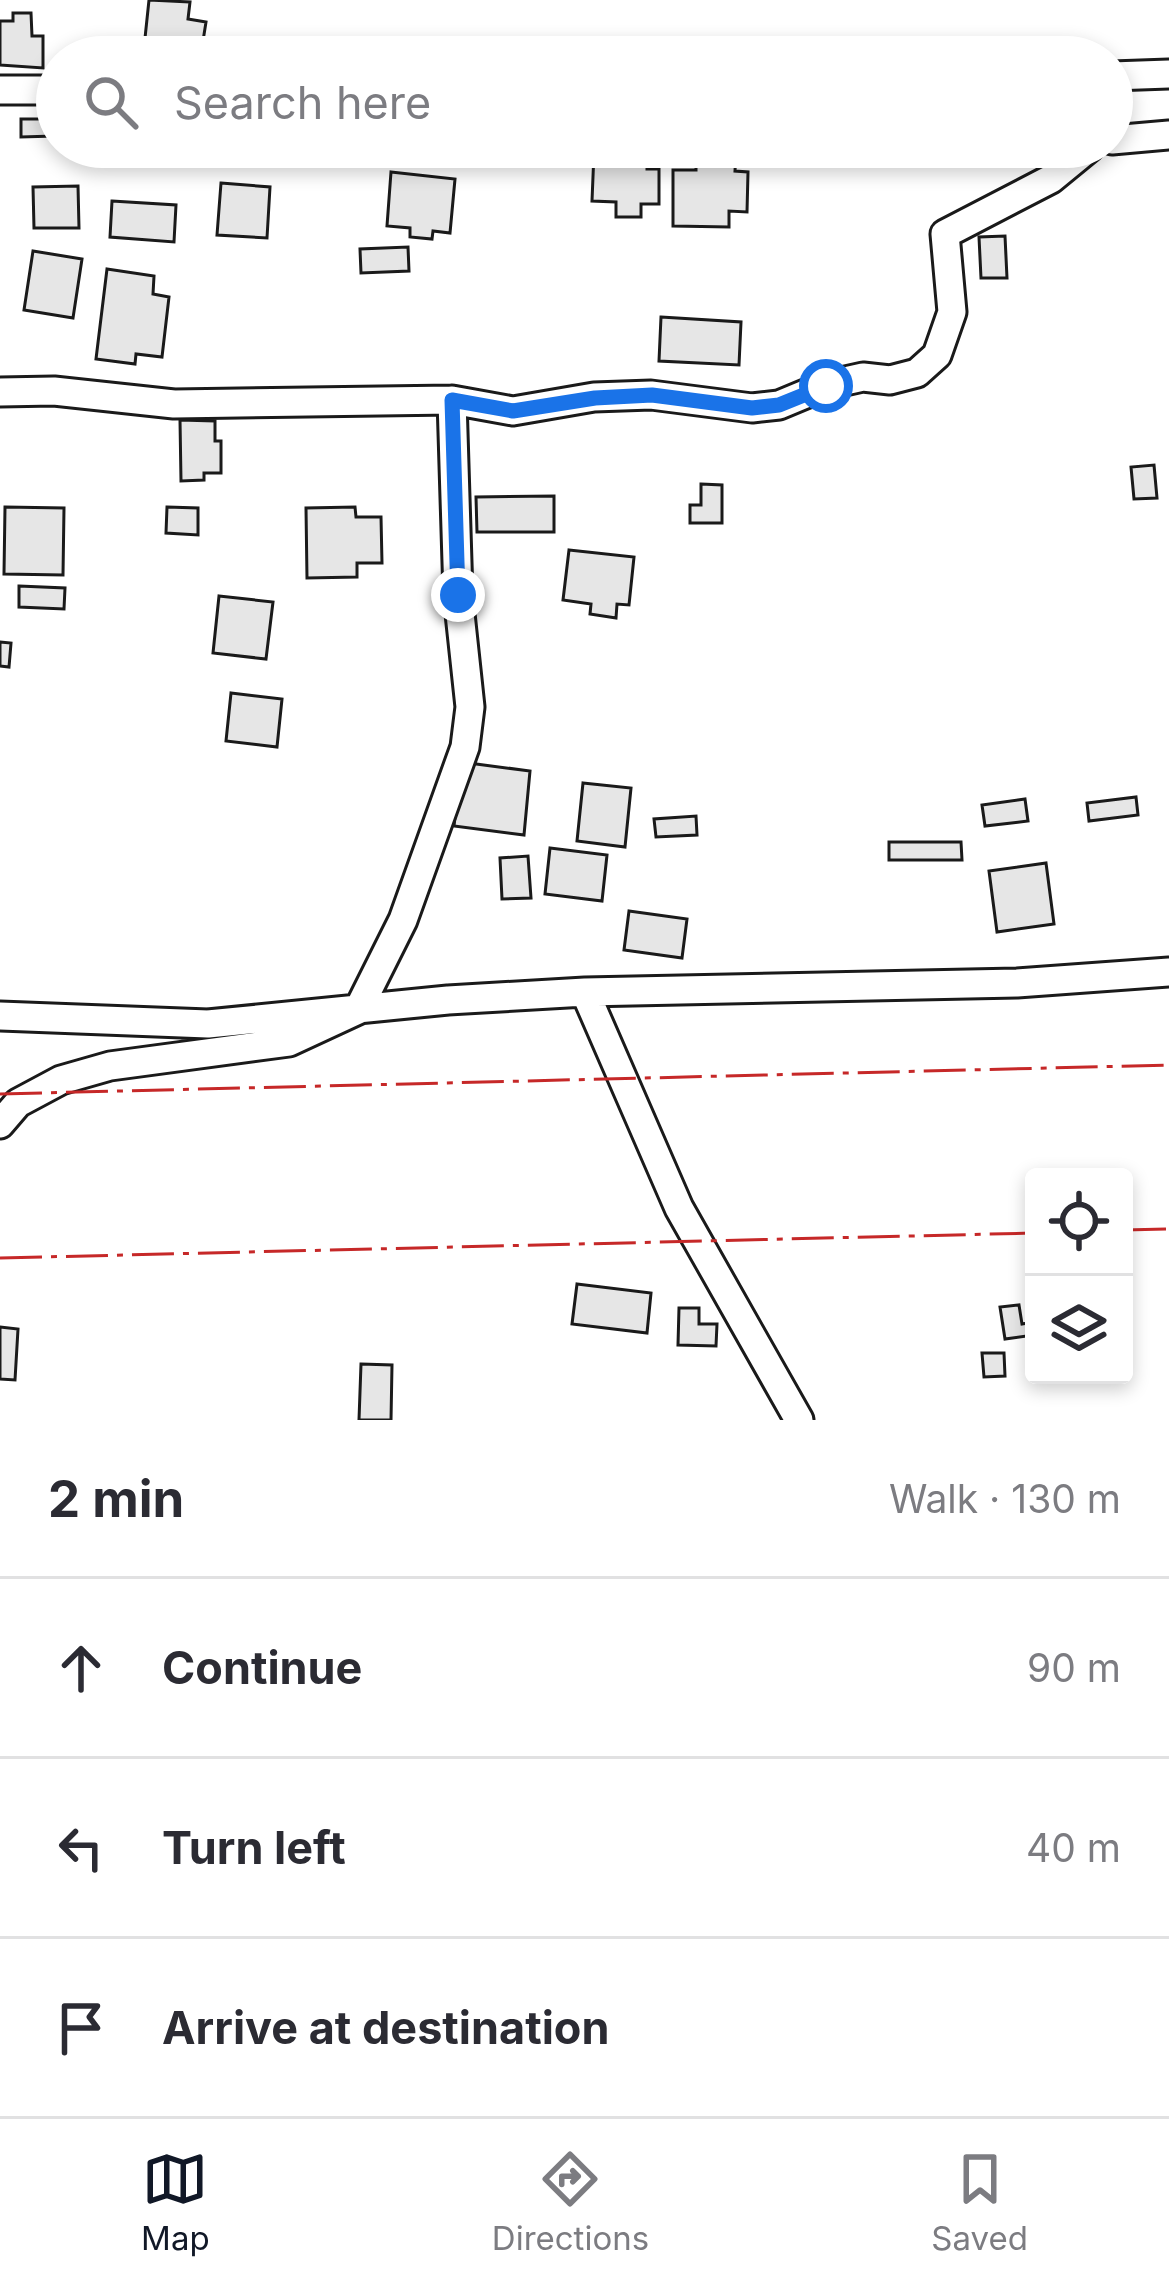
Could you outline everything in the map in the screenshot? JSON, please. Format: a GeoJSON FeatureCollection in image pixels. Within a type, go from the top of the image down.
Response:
{"type":"FeatureCollection","features":[{"type":"Feature","properties":{"kind":"street"},"geometry":{"type":"LineString","coordinates":[[1133,75],[1169,74]]}},
{"type":"Feature","properties":{"kind":"street"},"geometry":{"type":"LineString","coordinates":[[0,90],[36,90]]}},
{"type":"Feature","properties":{"kind":"street"},"geometry":{"type":"LineString","coordinates":[[1133,138],[1169,135]]}},
{"type":"Feature","properties":{"kind":"street"},"geometry":{"type":"LineString","coordinates":[[0,392],[54,391],[174,404],[452,400],[513,411],[652,395],[752,408],[779,405],[863,377],[890,380],[917,373],[937,355],[952,312],[945,234],[1064,168]]}},
{"type":"Feature","properties":{"kind":"street"},"geometry":{"type":"LineString","coordinates":[[0,1124],[19,1103],[61,1080],[110,1066],[289,1042],[358,1010],[404,920],[466,748],[470,707],[458,595],[452,400]]}},
{"type":"Feature","properties":{"kind":"street"},"geometry":{"type":"LineString","coordinates":[[0,1016],[208,1024],[586,992],[1017,983],[1169,972]]}},
{"type":"Feature","properties":{"kind":"street"},"geometry":{"type":"LineString","coordinates":[[586,992],[679,1208],[799,1420]]}},
{"type":"Feature","properties":{"kind":"building"},"geometry":{"type":"Polygon","coordinates":[[[149,0],[190,2],[188,19],[206,22],[204,36],[145,36],[149,0]]]}},
{"type":"Feature","properties":{"kind":"building"},"geometry":{"type":"Polygon","coordinates":[[[13,13],[31,13],[36,68],[0,65],[0,21],[13,21],[13,13]]]}},
{"type":"Feature","properties":{"kind":"building"},"geometry":{"type":"Polygon","coordinates":[[[21,119],[36,119],[36,137],[21,137],[21,119]]]}},
{"type":"Feature","properties":{"kind":"building"},"geometry":{"type":"Polygon","coordinates":[[[593,168],[659,169],[659,204],[641,204],[641,217],[616,217],[616,202],[592,201],[593,168]]]}},
{"type":"Feature","properties":{"kind":"building"},"geometry":{"type":"Polygon","coordinates":[[[673,170],[748,172],[747,212],[729,211],[729,227],[673,226],[673,170]]]}},
{"type":"Feature","properties":{"kind":"building"},"geometry":{"type":"Polygon","coordinates":[[[391,172],[455,179],[450,233],[433,231],[432,239],[410,237],[410,228],[387,226],[391,172]]]}},
{"type":"Feature","properties":{"kind":"building"},"geometry":{"type":"Polygon","coordinates":[[[221,183],[270,187],[267,238],[217,235],[221,183]]]}},
{"type":"Feature","properties":{"kind":"building"},"geometry":{"type":"Polygon","coordinates":[[[78,186],[79,228],[34,228],[33,187],[78,186]]]}},
{"type":"Feature","properties":{"kind":"building"},"geometry":{"type":"Polygon","coordinates":[[[112,201],[176,205],[174,242],[110,237],[112,201]]]}},
{"type":"Feature","properties":{"kind":"building"},"geometry":{"type":"Polygon","coordinates":[[[1005,236],[1007,278],[981,278],[979,237],[1005,236]]]}},
{"type":"Feature","properties":{"kind":"building"},"geometry":{"type":"Polygon","coordinates":[[[408,247],[409,271],[361,273],[360,249],[408,247]]]}},
{"type":"Feature","properties":{"kind":"building"},"geometry":{"type":"Polygon","coordinates":[[[33,251],[82,259],[73,318],[24,310],[33,251]]]}},
{"type":"Feature","properties":{"kind":"building"},"geometry":{"type":"Polygon","coordinates":[[[107,269],[154,276],[153,294],[169,297],[162,357],[136,354],[135,364],[96,359],[107,269]]]}},
{"type":"Feature","properties":{"kind":"building"},"geometry":{"type":"Polygon","coordinates":[[[661,317],[741,322],[739,365],[659,361],[661,317]]]}},
{"type":"Feature","properties":{"kind":"building"},"geometry":{"type":"Polygon","coordinates":[[[180,420],[215,421],[215,441],[221,441],[221,473],[181,481],[180,420]]]}},
{"type":"Feature","properties":{"kind":"building"},"geometry":{"type":"Polygon","coordinates":[[[1154,465],[1157,498],[1134,499],[1131,467],[1154,465]]]}},
{"type":"Feature","properties":{"kind":"building"},"geometry":{"type":"Polygon","coordinates":[[[701,484],[722,485],[722,523],[690,523],[690,505],[701,505],[701,484]]]}},
{"type":"Feature","properties":{"kind":"building"},"geometry":{"type":"Polygon","coordinates":[[[554,496],[554,532],[477,532],[476,497],[554,496]]]}},
{"type":"Feature","properties":{"kind":"building"},"geometry":{"type":"Polygon","coordinates":[[[5,507],[64,508],[63,575],[4,574],[5,507]]]}},
{"type":"Feature","properties":{"kind":"building"},"geometry":{"type":"Polygon","coordinates":[[[167,507],[198,508],[198,535],[166,533],[167,507]]]}},
{"type":"Feature","properties":{"kind":"building"},"geometry":{"type":"Polygon","coordinates":[[[355,507],[356,517],[381,517],[382,563],[357,563],[357,577],[307,578],[306,508],[355,507]]]}},
{"type":"Feature","properties":{"kind":"building"},"geometry":{"type":"Polygon","coordinates":[[[569,550],[634,557],[629,605],[617,604],[616,618],[590,614],[591,604],[563,600],[569,550]]]}},
{"type":"Feature","properties":{"kind":"building"},"geometry":{"type":"Polygon","coordinates":[[[19,586],[65,588],[64,609],[19,607],[19,586]]]}},
{"type":"Feature","properties":{"kind":"building"},"geometry":{"type":"Polygon","coordinates":[[[219,596],[273,602],[266,659],[213,653],[219,596]]]}},
{"type":"Feature","properties":{"kind":"building"},"geometry":{"type":"Polygon","coordinates":[[[0,642],[11,643],[9,667],[0,666],[0,642]]]}},
{"type":"Feature","properties":{"kind":"building"},"geometry":{"type":"Polygon","coordinates":[[[231,693],[282,699],[277,747],[226,741],[231,693]]]}},
{"type":"Feature","properties":{"kind":"building"},"geometry":{"type":"Polygon","coordinates":[[[461,762],[530,771],[524,835],[454,826],[461,762]]]}},
{"type":"Feature","properties":{"kind":"building"},"geometry":{"type":"Polygon","coordinates":[[[583,783],[631,788],[625,847],[577,841],[583,783]]]}},
{"type":"Feature","properties":{"kind":"building"},"geometry":{"type":"Polygon","coordinates":[[[1136,797],[1138,815],[1089,821],[1087,803],[1136,797]]]}},
{"type":"Feature","properties":{"kind":"building"},"geometry":{"type":"Polygon","coordinates":[[[1025,799],[1028,821],[985,826],[982,805],[1025,799]]]}},
{"type":"Feature","properties":{"kind":"building"},"geometry":{"type":"Polygon","coordinates":[[[696,816],[697,835],[656,837],[654,819],[696,816]]]}},
{"type":"Feature","properties":{"kind":"building"},"geometry":{"type":"Polygon","coordinates":[[[889,842],[961,842],[962,860],[889,860],[889,842]]]}},
{"type":"Feature","properties":{"kind":"building"},"geometry":{"type":"Polygon","coordinates":[[[550,848],[607,855],[602,901],[545,894],[550,848]]]}},
{"type":"Feature","properties":{"kind":"building"},"geometry":{"type":"Polygon","coordinates":[[[528,856],[531,898],[502,899],[500,858],[528,856]]]}},
{"type":"Feature","properties":{"kind":"building"},"geometry":{"type":"Polygon","coordinates":[[[1046,863],[1054,924],[997,932],[989,871],[1046,863]]]}},
{"type":"Feature","properties":{"kind":"building"},"geometry":{"type":"Polygon","coordinates":[[[629,911],[687,919],[682,958],[624,950],[629,911]]]}},
{"type":"Feature","properties":{"kind":"building"},"geometry":{"type":"Polygon","coordinates":[[[577,1284],[651,1293],[647,1333],[572,1324],[577,1284]]]}},
{"type":"Feature","properties":{"kind":"building"},"geometry":{"type":"Polygon","coordinates":[[[1019,1305],[1025,1336],[1005,1339],[1000,1307],[1019,1305]]]}},
{"type":"Feature","properties":{"kind":"building"},"geometry":{"type":"Polygon","coordinates":[[[679,1308],[699,1308],[699,1324],[717,1324],[716,1346],[678,1345],[679,1308]]]}},
{"type":"Feature","properties":{"kind":"building"},"geometry":{"type":"Polygon","coordinates":[[[0,1327],[18,1329],[15,1380],[0,1379],[0,1327]]]}},
{"type":"Feature","properties":{"kind":"building"},"geometry":{"type":"Polygon","coordinates":[[[982,1353],[1004,1353],[1005,1376],[984,1377],[982,1353]]]}},
{"type":"Feature","properties":{"kind":"building"},"geometry":{"type":"Polygon","coordinates":[[[361,1364],[392,1365],[391,1420],[359,1420],[361,1364]]]}},
{"type":"Feature","properties":{"kind":"power"},"geometry":{"type":"LineString","coordinates":[[0,1094],[1169,1065]]}},
{"type":"Feature","properties":{"kind":"power"},"geometry":{"type":"LineString","coordinates":[[1133,1230],[1169,1229]]}},
{"type":"Feature","properties":{"kind":"power"},"geometry":{"type":"LineString","coordinates":[[0,1258],[1025,1233]]}},
{"type":"Feature","properties":{"kind":"route"},"geometry":{"type":"LineString","coordinates":[[458,595],[452,400],[513,411],[652,395],[752,408],[779,405],[826,386]]}}]}
